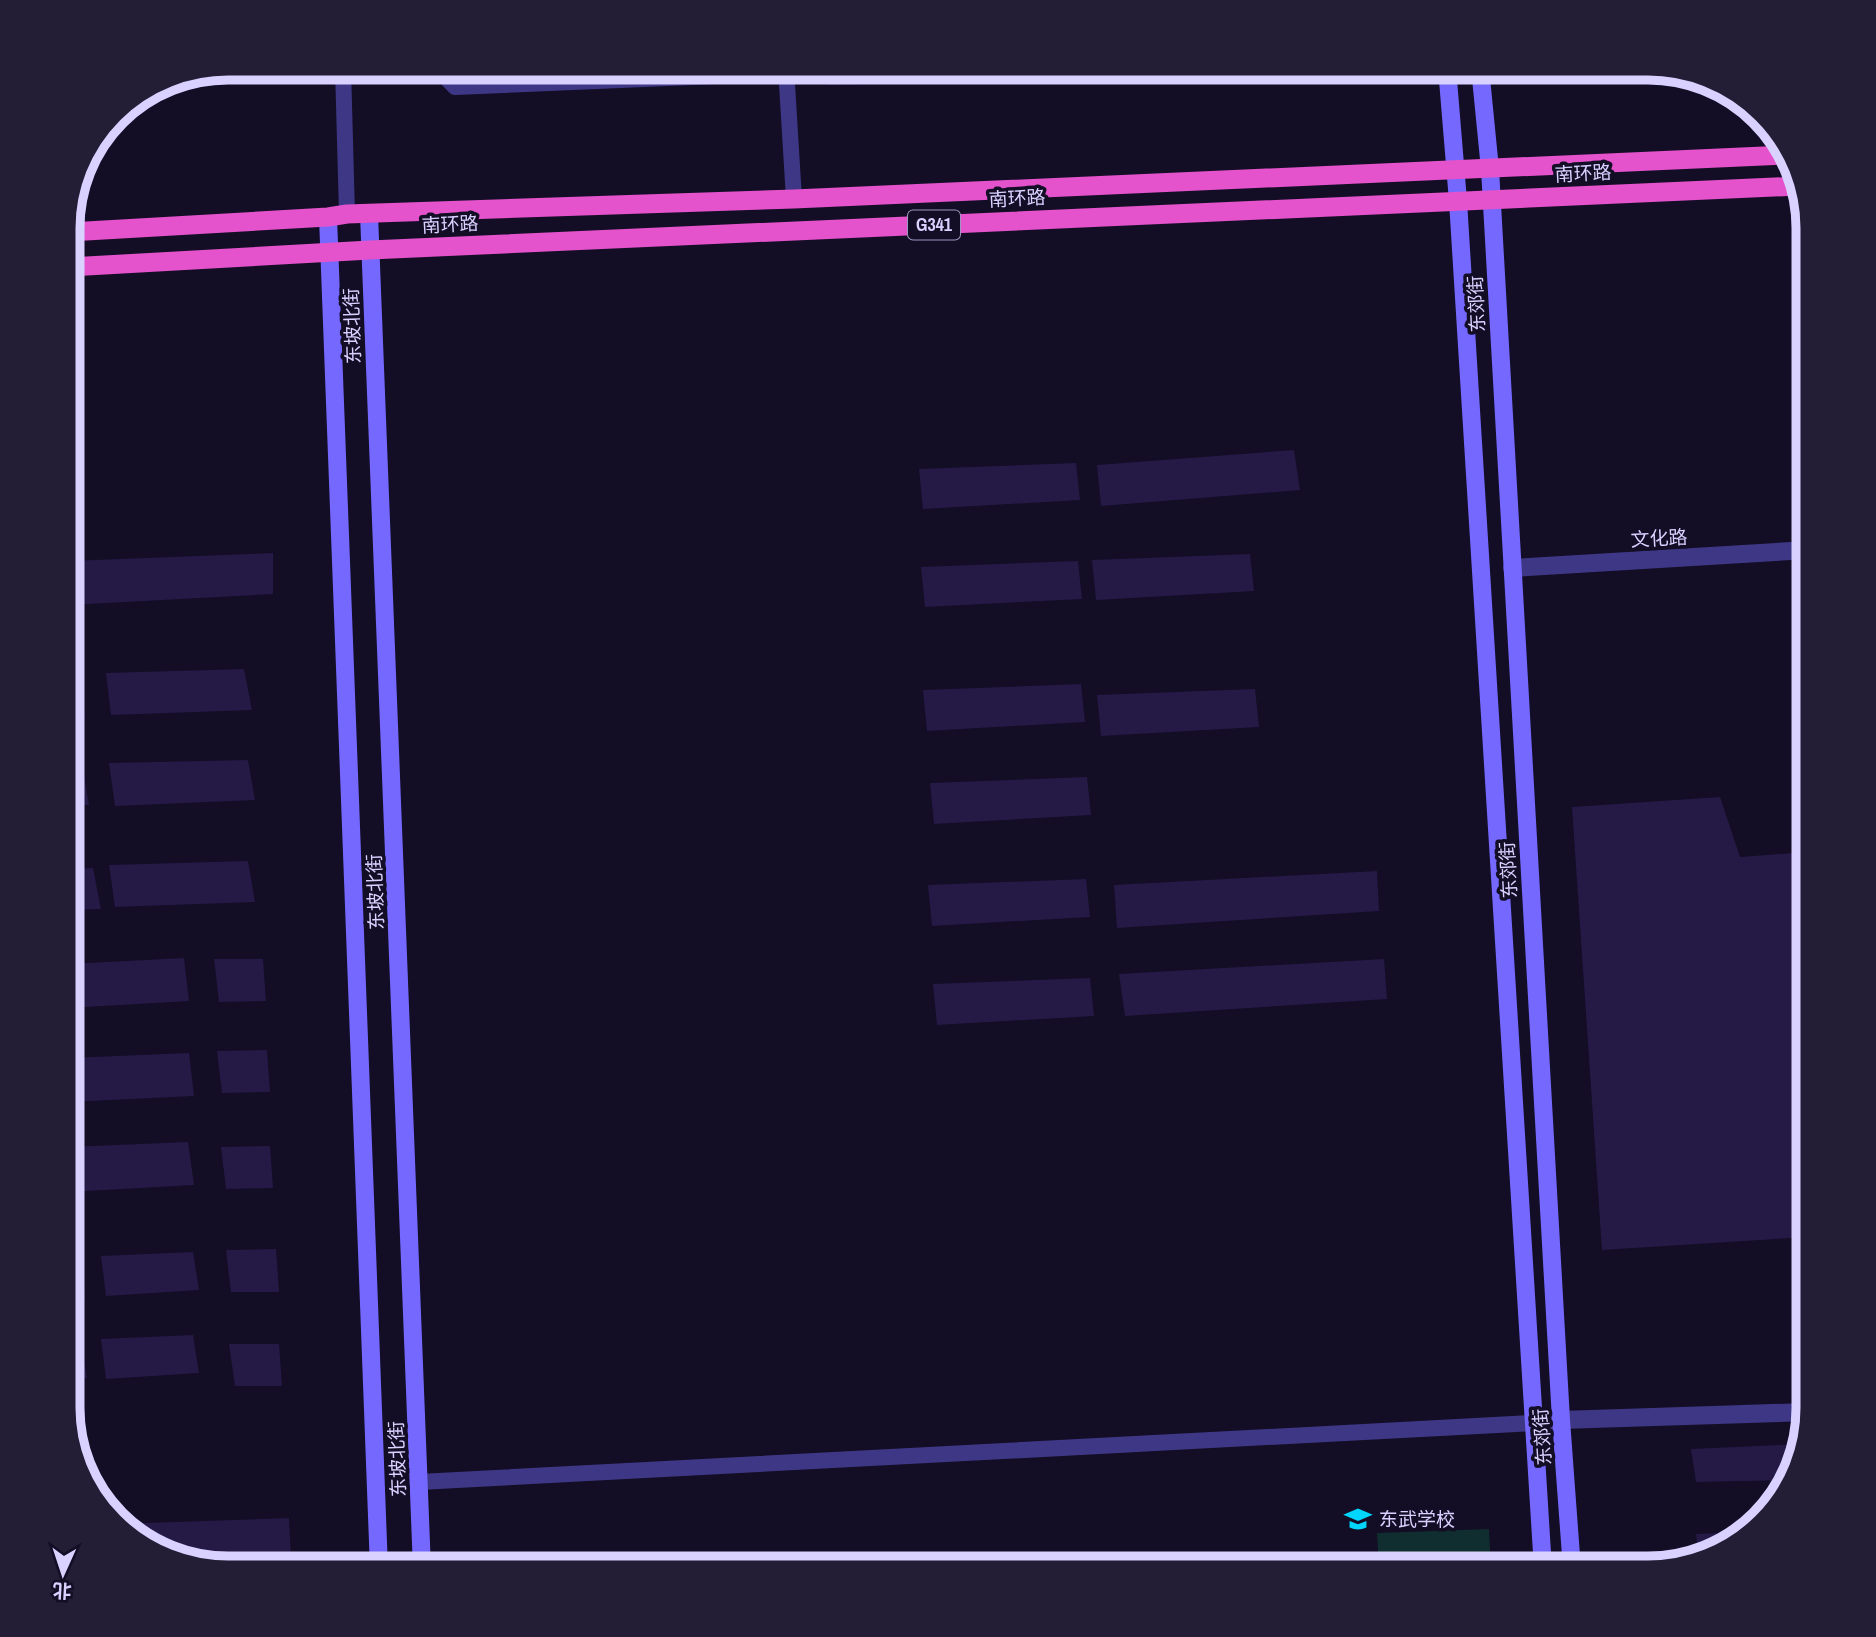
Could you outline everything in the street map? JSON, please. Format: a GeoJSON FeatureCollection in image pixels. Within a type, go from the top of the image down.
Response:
{"type":"FeatureCollection","features":[{"type":"Feature","properties":{"kind":"highway","name":"南环路"},"geometry":{"type":"LineString","coordinates":[[81,231],[338,216],[794,199],[1777,156]]}},
{"type":"Feature","properties":{"kind":"highway","name":"南环路"},"geometry":{"type":"LineString","coordinates":[[81,266],[370,250],[1790,186]]}},
{"type":"Feature","properties":{"kind":"main road","name":"东郊街"},"geometry":{"type":"LineString","coordinates":[[1448,80],[1458,201],[1542,1556]]}},
{"type":"Feature","properties":{"kind":"main road","name":"东郊街"},"geometry":{"type":"LineString","coordinates":[[1481,80],[1490,169],[1571,1556]]}},
{"type":"Feature","properties":{"kind":"main road","name":"东坡北街"},"geometry":{"type":"LineString","coordinates":[[369,215],[422,1556]]}},
{"type":"Feature","properties":{"kind":"main road","name":"东坡北街"},"geometry":{"type":"LineString","coordinates":[[338,216],[329,254],[379,1556]]}},
{"type":"Feature","properties":{"kind":"street"},"geometry":{"type":"LineString","coordinates":[[338,216],[343,81]]}},
{"type":"Feature","properties":{"kind":"street"},"geometry":{"type":"LineString","coordinates":[[449,81],[455,87],[584,81]]}},
{"type":"Feature","properties":{"kind":"street"},"geometry":{"type":"LineString","coordinates":[[787,81],[794,199]]}},
{"type":"Feature","properties":{"kind":"street","name":"文化路"},"geometry":{"type":"LineString","coordinates":[[1512,568],[1796,551]]}},
{"type":"Feature","properties":{"kind":"street"},"geometry":{"type":"LineString","coordinates":[[419,1482],[1561,1420],[1796,1412]]}},
{"type":"Feature","properties":{"kind":"green space"},"geometry":{"type":"Polygon","coordinates":[[[1489,1529],[1490,1556],[1378,1556],[1377,1533],[1489,1529]]]}},
{"type":"Feature","properties":{"kind":"building"},"geometry":{"type":"Polygon","coordinates":[[[993,80],[993,81],[827,85],[827,81],[993,80]]]}},
{"type":"Feature","properties":{"kind":"building"},"geometry":{"type":"Polygon","coordinates":[[[1294,450],[1300,490],[1101,506],[1097,465],[1294,450]]]}},
{"type":"Feature","properties":{"kind":"building"},"geometry":{"type":"Polygon","coordinates":[[[1076,463],[1080,500],[923,509],[919,469],[1076,463]]]}},
{"type":"Feature","properties":{"kind":"building"},"geometry":{"type":"Polygon","coordinates":[[[273,553],[273,594],[81,604],[81,561],[273,553]]]}},
{"type":"Feature","properties":{"kind":"building"},"geometry":{"type":"Polygon","coordinates":[[[1250,554],[1254,591],[1096,600],[1092,560],[1250,554]]]}},
{"type":"Feature","properties":{"kind":"building"},"geometry":{"type":"Polygon","coordinates":[[[1078,561],[1082,599],[925,607],[921,567],[1078,561]]]}},
{"type":"Feature","properties":{"kind":"building"},"geometry":{"type":"Polygon","coordinates":[[[244,669],[252,710],[111,715],[106,673],[244,669]]]}},
{"type":"Feature","properties":{"kind":"building"},"geometry":{"type":"Polygon","coordinates":[[[1081,684],[1085,722],[927,731],[923,690],[1081,684]]]}},
{"type":"Feature","properties":{"kind":"building"},"geometry":{"type":"Polygon","coordinates":[[[1255,689],[1259,727],[1101,736],[1097,695],[1255,689]]]}},
{"type":"Feature","properties":{"kind":"building"},"geometry":{"type":"Polygon","coordinates":[[[81,696],[85,717],[81,717],[81,696]]]}},
{"type":"Feature","properties":{"kind":"building"},"geometry":{"type":"Polygon","coordinates":[[[248,760],[255,800],[115,806],[109,763],[248,760]]]}},
{"type":"Feature","properties":{"kind":"building"},"geometry":{"type":"Polygon","coordinates":[[[82,764],[89,805],[81,805],[82,764]]]}},
{"type":"Feature","properties":{"kind":"building"},"geometry":{"type":"Polygon","coordinates":[[[1087,777],[1091,815],[934,824],[930,783],[1087,777]]]}},
{"type":"Feature","properties":{"kind":"building"},"geometry":{"type":"Polygon","coordinates":[[[1720,797],[1740,857],[1796,853],[1796,1238],[1602,1250],[1572,807],[1720,797]]]}},
{"type":"Feature","properties":{"kind":"building"},"geometry":{"type":"Polygon","coordinates":[[[248,861],[255,902],[115,907],[109,865],[248,861]]]}},
{"type":"Feature","properties":{"kind":"building"},"geometry":{"type":"Polygon","coordinates":[[[81,868],[93,868],[101,909],[81,910],[81,868]]]}},
{"type":"Feature","properties":{"kind":"building"},"geometry":{"type":"Polygon","coordinates":[[[1377,871],[1379,911],[1117,928],[1114,885],[1377,871]]]}},
{"type":"Feature","properties":{"kind":"building"},"geometry":{"type":"Polygon","coordinates":[[[1086,879],[1090,917],[932,926],[928,885],[1086,879]]]}},
{"type":"Feature","properties":{"kind":"building"},"geometry":{"type":"Polygon","coordinates":[[[184,958],[189,1001],[81,1007],[81,963],[184,958]]]}},
{"type":"Feature","properties":{"kind":"building"},"geometry":{"type":"Polygon","coordinates":[[[214,959],[263,959],[266,1001],[219,1002],[214,959]]]}},
{"type":"Feature","properties":{"kind":"building"},"geometry":{"type":"Polygon","coordinates":[[[1384,959],[1387,999],[1125,1016],[1119,974],[1384,959]]]}},
{"type":"Feature","properties":{"kind":"building"},"geometry":{"type":"Polygon","coordinates":[[[1090,978],[1094,1016],[937,1025],[933,984],[1090,978]]]}},
{"type":"Feature","properties":{"kind":"building"},"geometry":{"type":"Polygon","coordinates":[[[267,1050],[270,1092],[222,1093],[217,1051],[267,1050]]]}},
{"type":"Feature","properties":{"kind":"building"},"geometry":{"type":"Polygon","coordinates":[[[189,1053],[194,1096],[81,1101],[81,1058],[189,1053]]]}},
{"type":"Feature","properties":{"kind":"building"},"geometry":{"type":"Polygon","coordinates":[[[188,1142],[194,1185],[81,1191],[81,1146],[188,1142]]]}},
{"type":"Feature","properties":{"kind":"building"},"geometry":{"type":"Polygon","coordinates":[[[270,1146],[273,1188],[226,1189],[221,1147],[270,1146]]]}},
{"type":"Feature","properties":{"kind":"building"},"geometry":{"type":"Polygon","coordinates":[[[276,1249],[279,1292],[231,1292],[226,1250],[276,1249]]]}},
{"type":"Feature","properties":{"kind":"building"},"geometry":{"type":"Polygon","coordinates":[[[193,1252],[199,1290],[106,1296],[101,1256],[193,1252]]]}},
{"type":"Feature","properties":{"kind":"building"},"geometry":{"type":"Polygon","coordinates":[[[81,1278],[85,1298],[81,1298],[81,1278]]]}},
{"type":"Feature","properties":{"kind":"building"},"geometry":{"type":"Polygon","coordinates":[[[193,1335],[199,1373],[106,1379],[101,1339],[193,1335]]]}},
{"type":"Feature","properties":{"kind":"building"},"geometry":{"type":"Polygon","coordinates":[[[81,1344],[87,1378],[81,1379],[81,1344]]]}},
{"type":"Feature","properties":{"kind":"building"},"geometry":{"type":"Polygon","coordinates":[[[229,1344],[279,1344],[282,1386],[235,1386],[229,1344]]]}},
{"type":"Feature","properties":{"kind":"building"},"geometry":{"type":"Polygon","coordinates":[[[1791,1444],[1777,1480],[1696,1482],[1691,1449],[1791,1444]]]}},
{"type":"Feature","properties":{"kind":"building"},"geometry":{"type":"Polygon","coordinates":[[[289,1518],[291,1556],[199,1554],[154,1537],[135,1523],[289,1518]]]}},
{"type":"Feature","properties":{"kind":"building"},"geometry":{"type":"Polygon","coordinates":[[[1728,1533],[1698,1548],[1696,1534],[1728,1533]]]}},
{"type":"Feature","properties":{"kind":"place","name":"东武学校"},"geometry":{"type":"Point","coordinates":[1358,1519]}}]}
